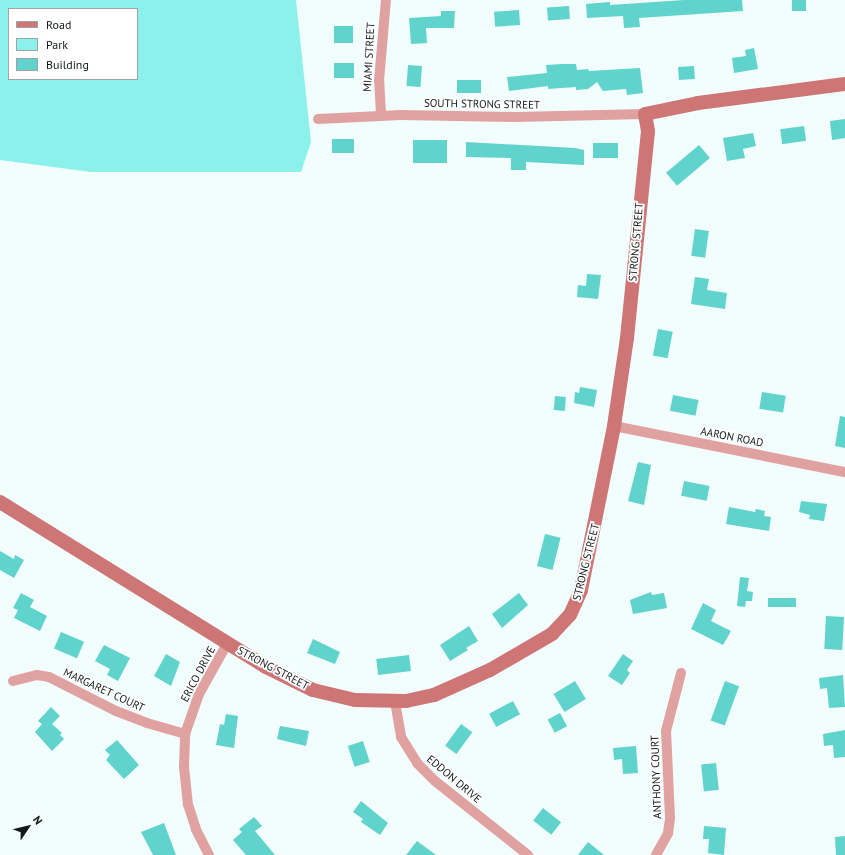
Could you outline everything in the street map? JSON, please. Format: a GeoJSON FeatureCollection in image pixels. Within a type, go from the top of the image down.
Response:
{"type":"FeatureCollection","features":[{"type":"Feature","properties":{"kind":"street","name":"MIAMI STREET"},"geometry":{"type":"LineString","coordinates":[[381,116],[379,81],[386,0]]}},
{"type":"Feature","properties":{"kind":"street"},"geometry":{"type":"LineString","coordinates":[[646,114],[698,103],[845,84]]}},
{"type":"Feature","properties":{"kind":"street","name":"SOUTH STRONG STREET"},"geometry":{"type":"LineString","coordinates":[[318,119],[381,116],[503,117],[646,114]]}},
{"type":"Feature","properties":{"kind":"street","name":"STRONG STREET"},"geometry":{"type":"LineString","coordinates":[[0,502],[228,644],[282,676],[314,690],[355,700],[395,702],[434,695],[469,680],[536,646],[562,625],[576,603],[584,581],[614,426],[630,308],[648,131],[646,114]]}},
{"type":"Feature","properties":{"kind":"street","name":"AARON ROAD"},"geometry":{"type":"LineString","coordinates":[[614,426],[845,472]]}},
{"type":"Feature","properties":{"kind":"street","name":"ERICO DRIVE"},"geometry":{"type":"LineString","coordinates":[[209,855],[196,829],[188,805],[184,767],[185,734],[199,694],[228,644]]}},
{"type":"Feature","properties":{"kind":"street","name":"ANTHONY COURT"},"geometry":{"type":"LineString","coordinates":[[656,855],[668,834],[670,818],[666,732],[681,673]]}},
{"type":"Feature","properties":{"kind":"street","name":"MARGARET COURT"},"geometry":{"type":"LineString","coordinates":[[13,681],[31,676],[49,677],[122,713],[185,734]]}},
{"type":"Feature","properties":{"kind":"street","name":"EDDON DRIVE"},"geometry":{"type":"LineString","coordinates":[[395,702],[401,737],[416,763],[435,781],[528,855]]}},
{"type":"Feature","properties":{"kind":"green space"},"geometry":{"type":"Polygon","coordinates":[[[0,0],[296,0],[311,142],[301,172],[91,172],[0,160],[0,0]]]}},
{"type":"Feature","properties":{"kind":"building"},"geometry":{"type":"Polygon","coordinates":[[[684,0],[742,0],[743,11],[639,18],[640,27],[624,28],[623,16],[587,18],[586,4],[610,2],[610,5],[684,0]]]}},
{"type":"Feature","properties":{"kind":"building"},"geometry":{"type":"Polygon","coordinates":[[[792,0],[806,0],[806,11],[792,11],[792,0]]]}},
{"type":"Feature","properties":{"kind":"building"},"geometry":{"type":"Polygon","coordinates":[[[569,6],[570,19],[548,21],[547,8],[569,6]]]}},
{"type":"Feature","properties":{"kind":"building"},"geometry":{"type":"Polygon","coordinates":[[[519,10],[520,25],[495,27],[494,12],[519,10]]]}},
{"type":"Feature","properties":{"kind":"building"},"geometry":{"type":"Polygon","coordinates":[[[441,11],[455,11],[454,28],[426,28],[427,43],[411,44],[409,18],[441,16],[441,11]]]}},
{"type":"Feature","properties":{"kind":"building"},"geometry":{"type":"Polygon","coordinates":[[[334,26],[353,26],[353,43],[334,43],[334,26]]]}},
{"type":"Feature","properties":{"kind":"building"},"geometry":{"type":"Polygon","coordinates":[[[754,48],[758,69],[734,73],[732,58],[746,56],[745,50],[754,48]]]}},
{"type":"Feature","properties":{"kind":"building"},"geometry":{"type":"Polygon","coordinates":[[[334,63],[354,63],[354,78],[334,78],[334,63]]]}},
{"type":"Feature","properties":{"kind":"building"},"geometry":{"type":"Polygon","coordinates":[[[576,64],[577,70],[588,69],[589,71],[640,68],[643,93],[627,95],[626,89],[603,91],[597,82],[588,89],[576,90],[576,87],[548,89],[548,86],[509,91],[507,77],[547,73],[546,65],[576,64]]]}},
{"type":"Feature","properties":{"kind":"building"},"geometry":{"type":"Polygon","coordinates":[[[408,65],[422,66],[421,87],[407,86],[408,65]]]}},
{"type":"Feature","properties":{"kind":"building"},"geometry":{"type":"Polygon","coordinates":[[[694,66],[695,79],[679,80],[678,67],[694,66]]]}},
{"type":"Feature","properties":{"kind":"building"},"geometry":{"type":"Polygon","coordinates":[[[457,80],[481,80],[481,93],[457,93],[457,80]]]}},
{"type":"Feature","properties":{"kind":"building"},"geometry":{"type":"Polygon","coordinates":[[[845,119],[845,138],[832,140],[830,121],[845,119]]]}},
{"type":"Feature","properties":{"kind":"building"},"geometry":{"type":"Polygon","coordinates":[[[804,126],[806,141],[782,144],[780,129],[804,126]]]}},
{"type":"Feature","properties":{"kind":"building"},"geometry":{"type":"Polygon","coordinates":[[[753,133],[756,146],[743,149],[745,158],[727,161],[723,138],[753,133]]]}},
{"type":"Feature","properties":{"kind":"building"},"geometry":{"type":"Polygon","coordinates":[[[332,139],[354,139],[354,153],[332,153],[332,139]]]}},
{"type":"Feature","properties":{"kind":"building"},"geometry":{"type":"Polygon","coordinates":[[[413,140],[447,140],[447,163],[413,163],[413,140]]]}},
{"type":"Feature","properties":{"kind":"building"},"geometry":{"type":"Polygon","coordinates":[[[466,142],[575,148],[584,150],[584,165],[526,162],[526,170],[511,170],[511,158],[466,157],[466,142]]]}},
{"type":"Feature","properties":{"kind":"building"},"geometry":{"type":"Polygon","coordinates":[[[593,143],[618,143],[618,158],[593,158],[593,143]]]}},
{"type":"Feature","properties":{"kind":"building"},"geometry":{"type":"Polygon","coordinates":[[[699,145],[710,158],[677,186],[666,173],[699,145]]]}},
{"type":"Feature","properties":{"kind":"building"},"geometry":{"type":"Polygon","coordinates":[[[695,229],[709,231],[705,258],[691,256],[695,229]]]}},
{"type":"Feature","properties":{"kind":"building"},"geometry":{"type":"Polygon","coordinates":[[[587,274],[601,275],[598,299],[577,297],[578,285],[586,286],[587,274]]]}},
{"type":"Feature","properties":{"kind":"building"},"geometry":{"type":"Polygon","coordinates":[[[695,277],[709,279],[707,290],[727,293],[725,309],[691,304],[695,277]]]}},
{"type":"Feature","properties":{"kind":"building"},"geometry":{"type":"Polygon","coordinates":[[[658,329],[673,332],[668,358],[653,356],[658,329]]]}},
{"type":"Feature","properties":{"kind":"building"},"geometry":{"type":"Polygon","coordinates":[[[580,387],[597,390],[594,407],[574,403],[575,392],[579,393],[580,387]]]}},
{"type":"Feature","properties":{"kind":"building"},"geometry":{"type":"Polygon","coordinates":[[[762,392],[786,396],[783,413],[759,409],[762,392]]]}},
{"type":"Feature","properties":{"kind":"building"},"geometry":{"type":"Polygon","coordinates":[[[673,395],[699,400],[695,416],[670,411],[673,395]]]}},
{"type":"Feature","properties":{"kind":"building"},"geometry":{"type":"Polygon","coordinates":[[[555,396],[566,397],[565,411],[554,410],[555,396]]]}},
{"type":"Feature","properties":{"kind":"building"},"geometry":{"type":"Polygon","coordinates":[[[840,416],[845,417],[845,448],[835,446],[840,416]]]}},
{"type":"Feature","properties":{"kind":"building"},"geometry":{"type":"Polygon","coordinates":[[[638,462],[651,465],[644,505],[628,501],[638,462]]]}},
{"type":"Feature","properties":{"kind":"building"},"geometry":{"type":"Polygon","coordinates":[[[684,481],[710,486],[707,501],[681,496],[684,481]]]}},
{"type":"Feature","properties":{"kind":"building"},"geometry":{"type":"Polygon","coordinates":[[[801,501],[827,504],[824,521],[809,519],[810,515],[799,512],[801,501]]]}},
{"type":"Feature","properties":{"kind":"building"},"geometry":{"type":"Polygon","coordinates":[[[729,507],[755,512],[756,509],[765,511],[764,516],[771,517],[769,531],[726,524],[729,507]]]}},
{"type":"Feature","properties":{"kind":"building"},"geometry":{"type":"Polygon","coordinates":[[[545,534],[561,538],[553,570],[537,566],[545,534]]]}},
{"type":"Feature","properties":{"kind":"building"},"geometry":{"type":"Polygon","coordinates":[[[0,551],[14,559],[15,555],[24,560],[14,578],[0,570],[0,551]]]}},
{"type":"Feature","properties":{"kind":"building"},"geometry":{"type":"Polygon","coordinates":[[[740,577],[749,578],[747,591],[753,592],[752,601],[746,601],[745,607],[737,606],[740,577]]]}},
{"type":"Feature","properties":{"kind":"building"},"geometry":{"type":"Polygon","coordinates":[[[651,592],[652,595],[664,593],[667,608],[633,614],[630,600],[651,592]]]}},
{"type":"Feature","properties":{"kind":"building"},"geometry":{"type":"Polygon","coordinates":[[[21,593],[34,600],[30,607],[47,616],[40,631],[14,618],[18,610],[13,608],[21,593]]]}},
{"type":"Feature","properties":{"kind":"building"},"geometry":{"type":"Polygon","coordinates":[[[519,593],[528,605],[502,628],[492,614],[519,593]]]}},
{"type":"Feature","properties":{"kind":"building"},"geometry":{"type":"Polygon","coordinates":[[[768,598],[796,598],[796,607],[768,607],[768,598]]]}},
{"type":"Feature","properties":{"kind":"building"},"geometry":{"type":"Polygon","coordinates":[[[703,603],[716,610],[711,621],[731,631],[723,645],[691,629],[703,603]]]}},
{"type":"Feature","properties":{"kind":"building"},"geometry":{"type":"Polygon","coordinates":[[[826,616],[844,617],[842,650],[824,649],[826,616]]]}},
{"type":"Feature","properties":{"kind":"building"},"geometry":{"type":"Polygon","coordinates":[[[469,626],[478,641],[466,648],[468,650],[450,661],[440,645],[469,626]]]}},
{"type":"Feature","properties":{"kind":"building"},"geometry":{"type":"Polygon","coordinates":[[[61,632],[84,642],[77,658],[54,649],[61,632]]]}},
{"type":"Feature","properties":{"kind":"building"},"geometry":{"type":"Polygon","coordinates":[[[313,639],[340,652],[335,664],[307,653],[313,639]]]}},
{"type":"Feature","properties":{"kind":"building"},"geometry":{"type":"Polygon","coordinates":[[[104,645],[130,658],[118,681],[107,675],[110,669],[95,661],[104,645]]]}},
{"type":"Feature","properties":{"kind":"building"},"geometry":{"type":"Polygon","coordinates":[[[166,654],[180,662],[171,686],[154,676],[166,654]]]}},
{"type":"Feature","properties":{"kind":"building"},"geometry":{"type":"Polygon","coordinates":[[[623,654],[633,661],[627,670],[630,673],[622,685],[608,676],[623,654]]]}},
{"type":"Feature","properties":{"kind":"building"},"geometry":{"type":"Polygon","coordinates":[[[409,655],[411,671],[378,675],[376,659],[409,655]]]}},
{"type":"Feature","properties":{"kind":"building"},"geometry":{"type":"Polygon","coordinates":[[[843,675],[845,707],[829,708],[827,688],[820,689],[819,678],[843,675]]]}},
{"type":"Feature","properties":{"kind":"building"},"geometry":{"type":"Polygon","coordinates":[[[575,681],[586,699],[564,712],[554,694],[575,681]]]}},
{"type":"Feature","properties":{"kind":"building"},"geometry":{"type":"Polygon","coordinates":[[[725,681],[739,686],[725,726],[711,720],[725,681]]]}},
{"type":"Feature","properties":{"kind":"building"},"geometry":{"type":"Polygon","coordinates":[[[513,701],[520,714],[496,727],[489,714],[513,701]]]}},
{"type":"Feature","properties":{"kind":"building"},"geometry":{"type":"Polygon","coordinates":[[[51,707],[60,716],[52,724],[62,733],[60,735],[64,739],[52,751],[35,732],[42,724],[38,721],[51,707]]]}},
{"type":"Feature","properties":{"kind":"building"},"geometry":{"type":"Polygon","coordinates":[[[560,713],[567,726],[555,733],[548,720],[560,713]]]}},
{"type":"Feature","properties":{"kind":"building"},"geometry":{"type":"Polygon","coordinates":[[[226,714],[238,716],[234,748],[216,745],[220,724],[224,725],[226,714]]]}},
{"type":"Feature","properties":{"kind":"building"},"geometry":{"type":"Polygon","coordinates":[[[461,724],[472,732],[456,754],[445,746],[461,724]]]}},
{"type":"Feature","properties":{"kind":"building"},"geometry":{"type":"Polygon","coordinates":[[[280,726],[309,731],[306,746],[277,739],[280,726]]]}},
{"type":"Feature","properties":{"kind":"building"},"geometry":{"type":"Polygon","coordinates":[[[845,730],[845,757],[834,758],[833,745],[824,746],[823,734],[845,730]]]}},
{"type":"Feature","properties":{"kind":"building"},"geometry":{"type":"Polygon","coordinates":[[[117,740],[139,765],[124,779],[106,760],[110,755],[105,750],[117,740]]]}},
{"type":"Feature","properties":{"kind":"building"},"geometry":{"type":"Polygon","coordinates":[[[363,741],[370,762],[355,767],[348,746],[363,741]]]}},
{"type":"Feature","properties":{"kind":"building"},"geometry":{"type":"Polygon","coordinates":[[[636,746],[638,773],[623,774],[622,759],[614,760],[613,748],[636,746]]]}},
{"type":"Feature","properties":{"kind":"building"},"geometry":{"type":"Polygon","coordinates":[[[716,763],[719,790],[704,791],[701,765],[716,763]]]}},
{"type":"Feature","properties":{"kind":"building"},"geometry":{"type":"Polygon","coordinates":[[[361,801],[388,823],[380,835],[361,822],[363,819],[353,812],[361,801]]]}},
{"type":"Feature","properties":{"kind":"building"},"geometry":{"type":"Polygon","coordinates":[[[543,808],[561,822],[551,835],[533,821],[543,808]]]}},
{"type":"Feature","properties":{"kind":"building"},"geometry":{"type":"Polygon","coordinates":[[[254,817],[262,826],[255,831],[275,855],[246,855],[233,840],[242,832],[239,829],[254,817]]]}},
{"type":"Feature","properties":{"kind":"building"},"geometry":{"type":"Polygon","coordinates":[[[164,823],[176,855],[153,855],[141,832],[164,823]]]}},
{"type":"Feature","properties":{"kind":"building"},"geometry":{"type":"Polygon","coordinates":[[[704,826],[726,828],[724,855],[708,853],[709,839],[703,839],[704,826]]]}},
{"type":"Feature","properties":{"kind":"building"},"geometry":{"type":"Polygon","coordinates":[[[845,836],[845,855],[836,855],[835,837],[845,836]]]}},
{"type":"Feature","properties":{"kind":"building"},"geometry":{"type":"Polygon","coordinates":[[[417,841],[436,855],[406,855],[417,841]]]}},
{"type":"Feature","properties":{"kind":"building"},"geometry":{"type":"Polygon","coordinates":[[[588,842],[604,855],[578,855],[588,842]]]}}]}
